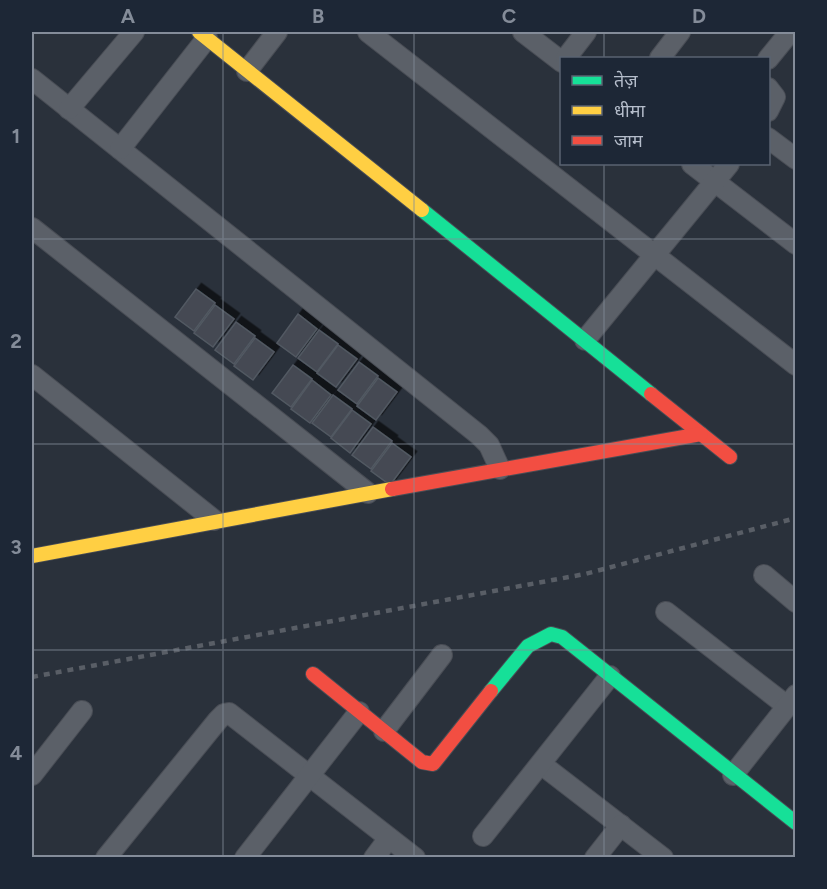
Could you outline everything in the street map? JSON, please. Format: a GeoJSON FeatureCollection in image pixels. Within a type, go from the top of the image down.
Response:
{"type":"FeatureCollection","features":[{"type":"Feature","properties":{"kind":"street"},"geometry":{"type":"LineString","coordinates":[[69,109],[134,32]]}},
{"type":"Feature","properties":{"kind":"street"},"geometry":{"type":"LineString","coordinates":[[247,70],[277,32]]}},
{"type":"Feature","properties":{"kind":"street"},"geometry":{"type":"LineString","coordinates":[[368,32],[795,365]]}},
{"type":"Feature","properties":{"kind":"street"},"geometry":{"type":"LineString","coordinates":[[523,32],[560,61]]}},
{"type":"Feature","properties":{"kind":"street"},"geometry":{"type":"LineString","coordinates":[[567,57],[586,32]]}},
{"type":"Feature","properties":{"kind":"street"},"geometry":{"type":"LineString","coordinates":[[661,57],[680,32]]}},
{"type":"Feature","properties":{"kind":"street"},"geometry":{"type":"LineString","coordinates":[[770,57],[790,32]]}},
{"type":"Feature","properties":{"kind":"street"},"geometry":{"type":"LineString","coordinates":[[120,149],[203,35],[730,457]]}},
{"type":"Feature","properties":{"kind":"street"},"geometry":{"type":"LineString","coordinates":[[32,79],[478,435],[489,445],[500,469]]}},
{"type":"Feature","properties":{"kind":"street"},"geometry":{"type":"LineString","coordinates":[[770,91],[775,97],[770,107]]}},
{"type":"Feature","properties":{"kind":"street"},"geometry":{"type":"LineString","coordinates":[[770,140],[795,159]]}},
{"type":"Feature","properties":{"kind":"street"},"geometry":{"type":"LineString","coordinates":[[693,165],[795,244]]}},
{"type":"Feature","properties":{"kind":"street"},"geometry":{"type":"LineString","coordinates":[[585,340],[728,165]]}},
{"type":"Feature","properties":{"kind":"street"},"geometry":{"type":"LineString","coordinates":[[32,228],[368,493]]}},
{"type":"Feature","properties":{"kind":"street"},"geometry":{"type":"LineString","coordinates":[[32,375],[213,520]]}},
{"type":"Feature","properties":{"kind":"street"},"geometry":{"type":"LineString","coordinates":[[32,556],[213,520],[701,434]]}},
{"type":"Feature","properties":{"kind":"street"},"geometry":{"type":"LineString","coordinates":[[764,575],[795,602]]}},
{"type":"Feature","properties":{"kind":"street"},"geometry":{"type":"LineString","coordinates":[[666,612],[791,700],[733,775]]}},
{"type":"Feature","properties":{"kind":"street"},"geometry":{"type":"LineString","coordinates":[[313,674],[422,762],[433,764],[528,646],[551,634],[562,637],[795,823]]}},
{"type":"Feature","properties":{"kind":"street"},"geometry":{"type":"LineString","coordinates":[[384,731],[442,655]]}},
{"type":"Feature","properties":{"kind":"street"},"geometry":{"type":"LineString","coordinates":[[483,836],[610,676]]}},
{"type":"Feature","properties":{"kind":"street"},"geometry":{"type":"LineString","coordinates":[[32,775],[82,711]]}},
{"type":"Feature","properties":{"kind":"street"},"geometry":{"type":"LineString","coordinates":[[245,858],[359,712]]}},
{"type":"Feature","properties":{"kind":"street"},"geometry":{"type":"LineString","coordinates":[[106,858],[224,714],[235,715],[415,858]]}},
{"type":"Feature","properties":{"kind":"street"},"geometry":{"type":"LineString","coordinates":[[541,764],[663,858]]}},
{"type":"Feature","properties":{"kind":"street"},"geometry":{"type":"LineString","coordinates":[[595,858],[621,825]]}},
{"type":"Feature","properties":{"kind":"street"},"geometry":{"type":"LineString","coordinates":[[374,858],[389,838]]}},
{"type":"Feature","properties":{"kind":"building"},"geometry":{"type":"Polygon","coordinates":[[[196,289],[215,303],[194,331],[175,317],[196,289]]]}},
{"type":"Feature","properties":{"kind":"building"},"geometry":{"type":"Polygon","coordinates":[[[215,305],[234,319],[213,347],[194,333],[215,305]]]}},
{"type":"Feature","properties":{"kind":"building"},"geometry":{"type":"Polygon","coordinates":[[[298,314],[317,329],[296,357],[277,343],[298,314]]]}},
{"type":"Feature","properties":{"kind":"building"},"geometry":{"type":"Polygon","coordinates":[[[236,322],[255,336],[234,364],[215,350],[236,322]]]}},
{"type":"Feature","properties":{"kind":"building"},"geometry":{"type":"Polygon","coordinates":[[[319,330],[338,344],[317,372],[298,358],[319,330]]]}},
{"type":"Feature","properties":{"kind":"building"},"geometry":{"type":"Polygon","coordinates":[[[255,338],[274,352],[253,380],[234,366],[255,338]]]}},
{"type":"Feature","properties":{"kind":"building"},"geometry":{"type":"Polygon","coordinates":[[[338,345],[357,359],[336,387],[317,373],[338,345]]]}},
{"type":"Feature","properties":{"kind":"building"},"geometry":{"type":"Polygon","coordinates":[[[359,362],[378,376],[357,404],[338,390],[359,362]]]}},
{"type":"Feature","properties":{"kind":"building"},"geometry":{"type":"Polygon","coordinates":[[[293,365],[312,379],[291,407],[272,393],[293,365]]]}},
{"type":"Feature","properties":{"kind":"building"},"geometry":{"type":"Polygon","coordinates":[[[378,378],[397,392],[376,420],[357,406],[378,378]]]}},
{"type":"Feature","properties":{"kind":"building"},"geometry":{"type":"Polygon","coordinates":[[[312,380],[331,395],[310,423],[291,409],[312,380]]]}},
{"type":"Feature","properties":{"kind":"building"},"geometry":{"type":"Polygon","coordinates":[[[333,395],[352,409],[331,437],[312,423],[333,395]]]}},
{"type":"Feature","properties":{"kind":"building"},"geometry":{"type":"Polygon","coordinates":[[[352,410],[371,424],[350,453],[331,438],[352,410]]]}},
{"type":"Feature","properties":{"kind":"building"},"geometry":{"type":"Polygon","coordinates":[[[373,427],[392,441],[371,469],[352,455],[373,427]]]}},
{"type":"Feature","properties":{"kind":"building"},"geometry":{"type":"Polygon","coordinates":[[[392,443],[411,457],[390,485],[371,471],[392,443]]]}},
{"type":"Feature","properties":{"kind":"railway"},"geometry":{"type":"LineString","coordinates":[[32,677],[585,574],[796,518]]}},
{"type":"Feature","properties":{"kind":"traffic: fast"},"geometry":{"type":"LineString","coordinates":[[422,210],[651,394]]}},
{"type":"Feature","properties":{"kind":"traffic: fast"},"geometry":{"type":"LineString","coordinates":[[491,691],[528,646],[551,634],[562,637],[796,823]]}},
{"type":"Feature","properties":{"kind":"traffic: slow"},"geometry":{"type":"LineString","coordinates":[[199,32],[422,210]]}},
{"type":"Feature","properties":{"kind":"traffic: slow"},"geometry":{"type":"LineString","coordinates":[[32,556],[392,489]]}},
{"type":"Feature","properties":{"kind":"traffic: jam"},"geometry":{"type":"LineString","coordinates":[[651,394],[730,457]]}},
{"type":"Feature","properties":{"kind":"traffic: jam"},"geometry":{"type":"LineString","coordinates":[[392,489],[701,434]]}},
{"type":"Feature","properties":{"kind":"traffic: jam"},"geometry":{"type":"LineString","coordinates":[[313,674],[422,762],[433,764],[491,691]]}}]}
